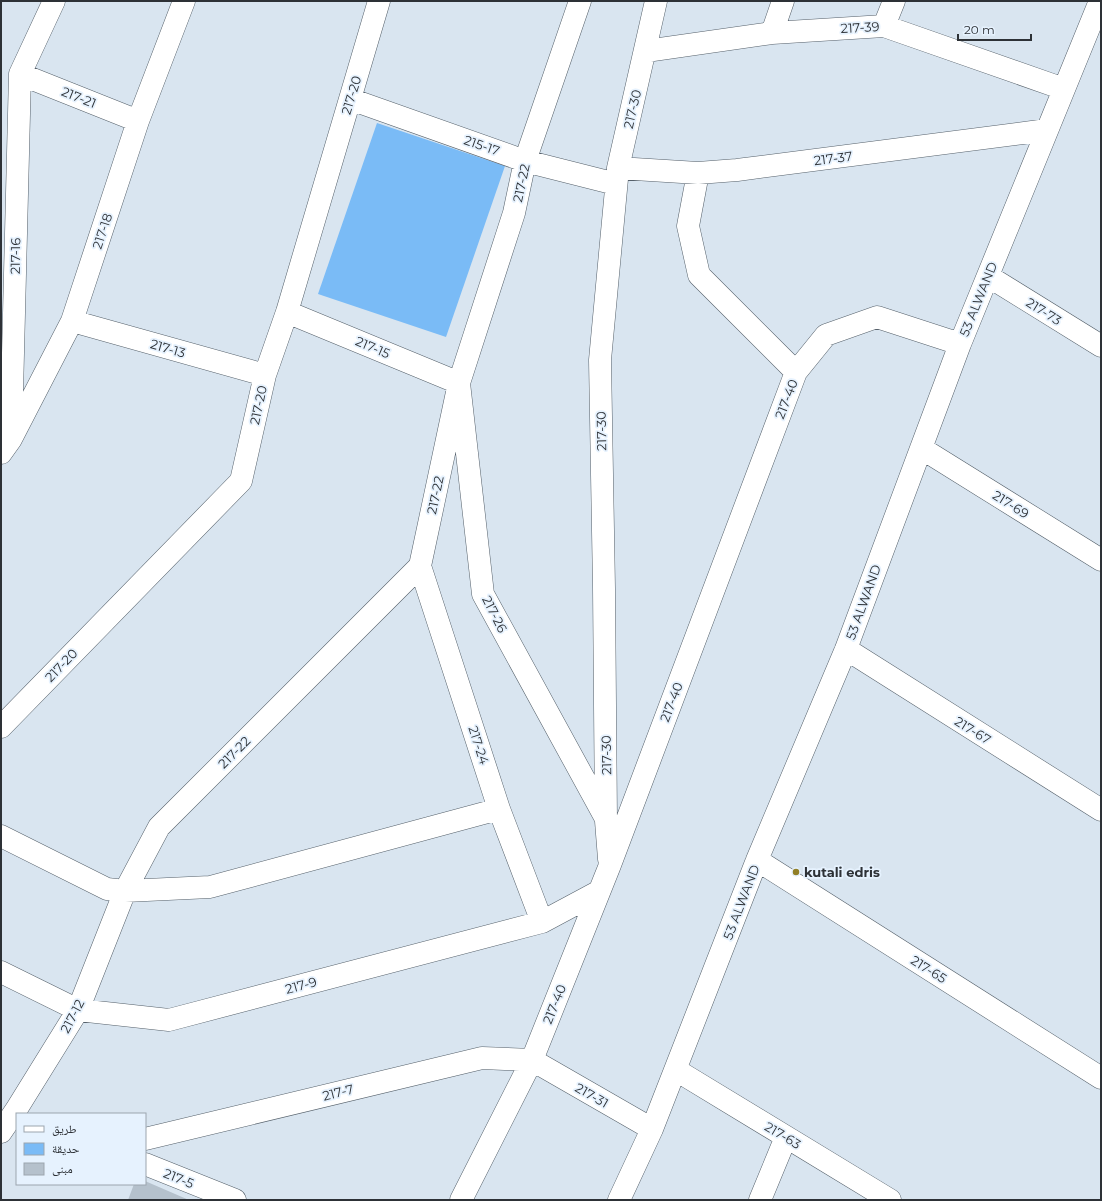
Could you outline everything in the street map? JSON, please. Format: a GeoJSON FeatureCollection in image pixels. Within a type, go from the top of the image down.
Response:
{"type":"FeatureCollection","features":[{"type":"Feature","properties":{"kind":"street"},"geometry":{"type":"LineString","coordinates":[[20,74],[54,1]]}},
{"type":"Feature","properties":{"kind":"street","name":"217-18"},"geometry":{"type":"LineString","coordinates":[[6,446],[72,321],[138,121],[184,1]]}},
{"type":"Feature","properties":{"kind":"street","name":"217-20"},"geometry":{"type":"LineString","coordinates":[[1,727],[241,481],[264,375],[287,312],[379,1]]}},
{"type":"Feature","properties":{"kind":"street","name":"217-22"},"geometry":{"type":"LineString","coordinates":[[125,891],[159,826],[420,566],[459,383],[514,213],[525,161],[580,1]]}},
{"type":"Feature","properties":{"kind":"street","name":"217-30"},"geometry":{"type":"LineString","coordinates":[[610,865],[615,824],[604,572],[600,360],[617,176],[656,1]]}},
{"type":"Feature","properties":{"kind":"street"},"geometry":{"type":"LineString","coordinates":[[772,33],[783,1]]}},
{"type":"Feature","properties":{"kind":"street"},"geometry":{"type":"LineString","coordinates":[[884,26],[894,1]]}},
{"type":"Feature","properties":{"kind":"street","name":"53 ALWAND"},"geometry":{"type":"LineString","coordinates":[[619,1200],[652,1129],[757,860],[846,649],[960,344],[1100,1]]}},
{"type":"Feature","properties":{"kind":"street","name":"217-39"},"geometry":{"type":"LineString","coordinates":[[646,51],[772,33],[884,26],[1064,89]]}},
{"type":"Feature","properties":{"kind":"street","name":"217-21"},"geometry":{"type":"LineString","coordinates":[[20,74],[138,121]]}},
{"type":"Feature","properties":{"kind":"street","name":"217-16"},"geometry":{"type":"LineString","coordinates":[[6,446],[20,74]]}},
{"type":"Feature","properties":{"kind":"street","name":"215-17"},"geometry":{"type":"LineString","coordinates":[[350,99],[525,161],[617,176]]}},
{"type":"Feature","properties":{"kind":"street","name":"217-37"},"geometry":{"type":"LineString","coordinates":[[617,176],[698,173],[745,169],[1047,130]]}},
{"type":"Feature","properties":{"kind":"street"},"geometry":{"type":"LineString","coordinates":[[698,173],[688,226],[699,275],[796,372]]}},
{"type":"Feature","properties":{"kind":"street","name":"217-73"},"geometry":{"type":"LineString","coordinates":[[988,276],[1101,346]]}},
{"type":"Feature","properties":{"kind":"street","name":"217-15"},"geometry":{"type":"LineString","coordinates":[[287,312],[459,383]]}},
{"type":"Feature","properties":{"kind":"street","name":"217-40"},"geometry":{"type":"LineString","coordinates":[[615,824],[796,372],[826,336],[877,318],[960,344]]}},
{"type":"Feature","properties":{"kind":"street","name":"217-13"},"geometry":{"type":"LineString","coordinates":[[72,321],[264,375]]}},
{"type":"Feature","properties":{"kind":"street","name":"217-26"},"geometry":{"type":"LineString","coordinates":[[459,383],[483,594],[615,824]]}},
{"type":"Feature","properties":{"kind":"street","name":"217-69"},"geometry":{"type":"LineString","coordinates":[[921,448],[1101,560]]}},
{"type":"Feature","properties":{"kind":"street","name":"217-24"},"geometry":{"type":"LineString","coordinates":[[420,566],[500,809],[542,922]]}},
{"type":"Feature","properties":{"kind":"street","name":"217-67"},"geometry":{"type":"LineString","coordinates":[[846,649],[1101,810]]}},
{"type":"Feature","properties":{"kind":"street"},"geometry":{"type":"LineString","coordinates":[[1,836],[107,889],[125,891],[210,887],[500,809]]}},
{"type":"Feature","properties":{"kind":"street","name":"217-65"},"geometry":{"type":"LineString","coordinates":[[757,860],[1101,1078]]}},
{"type":"Feature","properties":{"kind":"street","name":"217-40"},"geometry":{"type":"LineString","coordinates":[[461,1200],[532,1060],[610,865]]}},
{"type":"Feature","properties":{"kind":"street","name":"217-12"},"geometry":{"type":"LineString","coordinates":[[1,1132],[14,1109],[78,1010],[125,891]]}},
{"type":"Feature","properties":{"kind":"street","name":"217-9"},"geometry":{"type":"LineString","coordinates":[[1,972],[78,1010],[169,1020],[542,922],[598,892]]}},
{"type":"Feature","properties":{"kind":"street","name":"217-7"},"geometry":{"type":"LineString","coordinates":[[146,1139],[482,1058],[532,1060]]}},
{"type":"Feature","properties":{"kind":"street","name":"217-31"},"geometry":{"type":"LineString","coordinates":[[532,1060],[652,1129]]}},
{"type":"Feature","properties":{"kind":"street","name":"217-63"},"geometry":{"type":"LineString","coordinates":[[676,1070],[890,1200]]}},
{"type":"Feature","properties":{"kind":"street"},"geometry":{"type":"LineString","coordinates":[[760,1200],[786,1137]]}},
{"type":"Feature","properties":{"kind":"street","name":"217-5"},"geometry":{"type":"LineString","coordinates":[[146,1164],[235,1200]]}},
{"type":"Feature","properties":{"kind":"green space"},"geometry":{"type":"Polygon","coordinates":[[[377,123],[505,166],[446,337],[318,294],[377,123]]]}},
{"type":"Feature","properties":{"kind":"building"},"geometry":{"type":"Polygon","coordinates":[[[146,1181],[189,1200],[128,1200],[134,1185],[146,1185],[146,1181]]]}},
{"type":"Feature","properties":{"kind":"place","name":"kutali edris"},"geometry":{"type":"Point","coordinates":[796,872]}}]}
